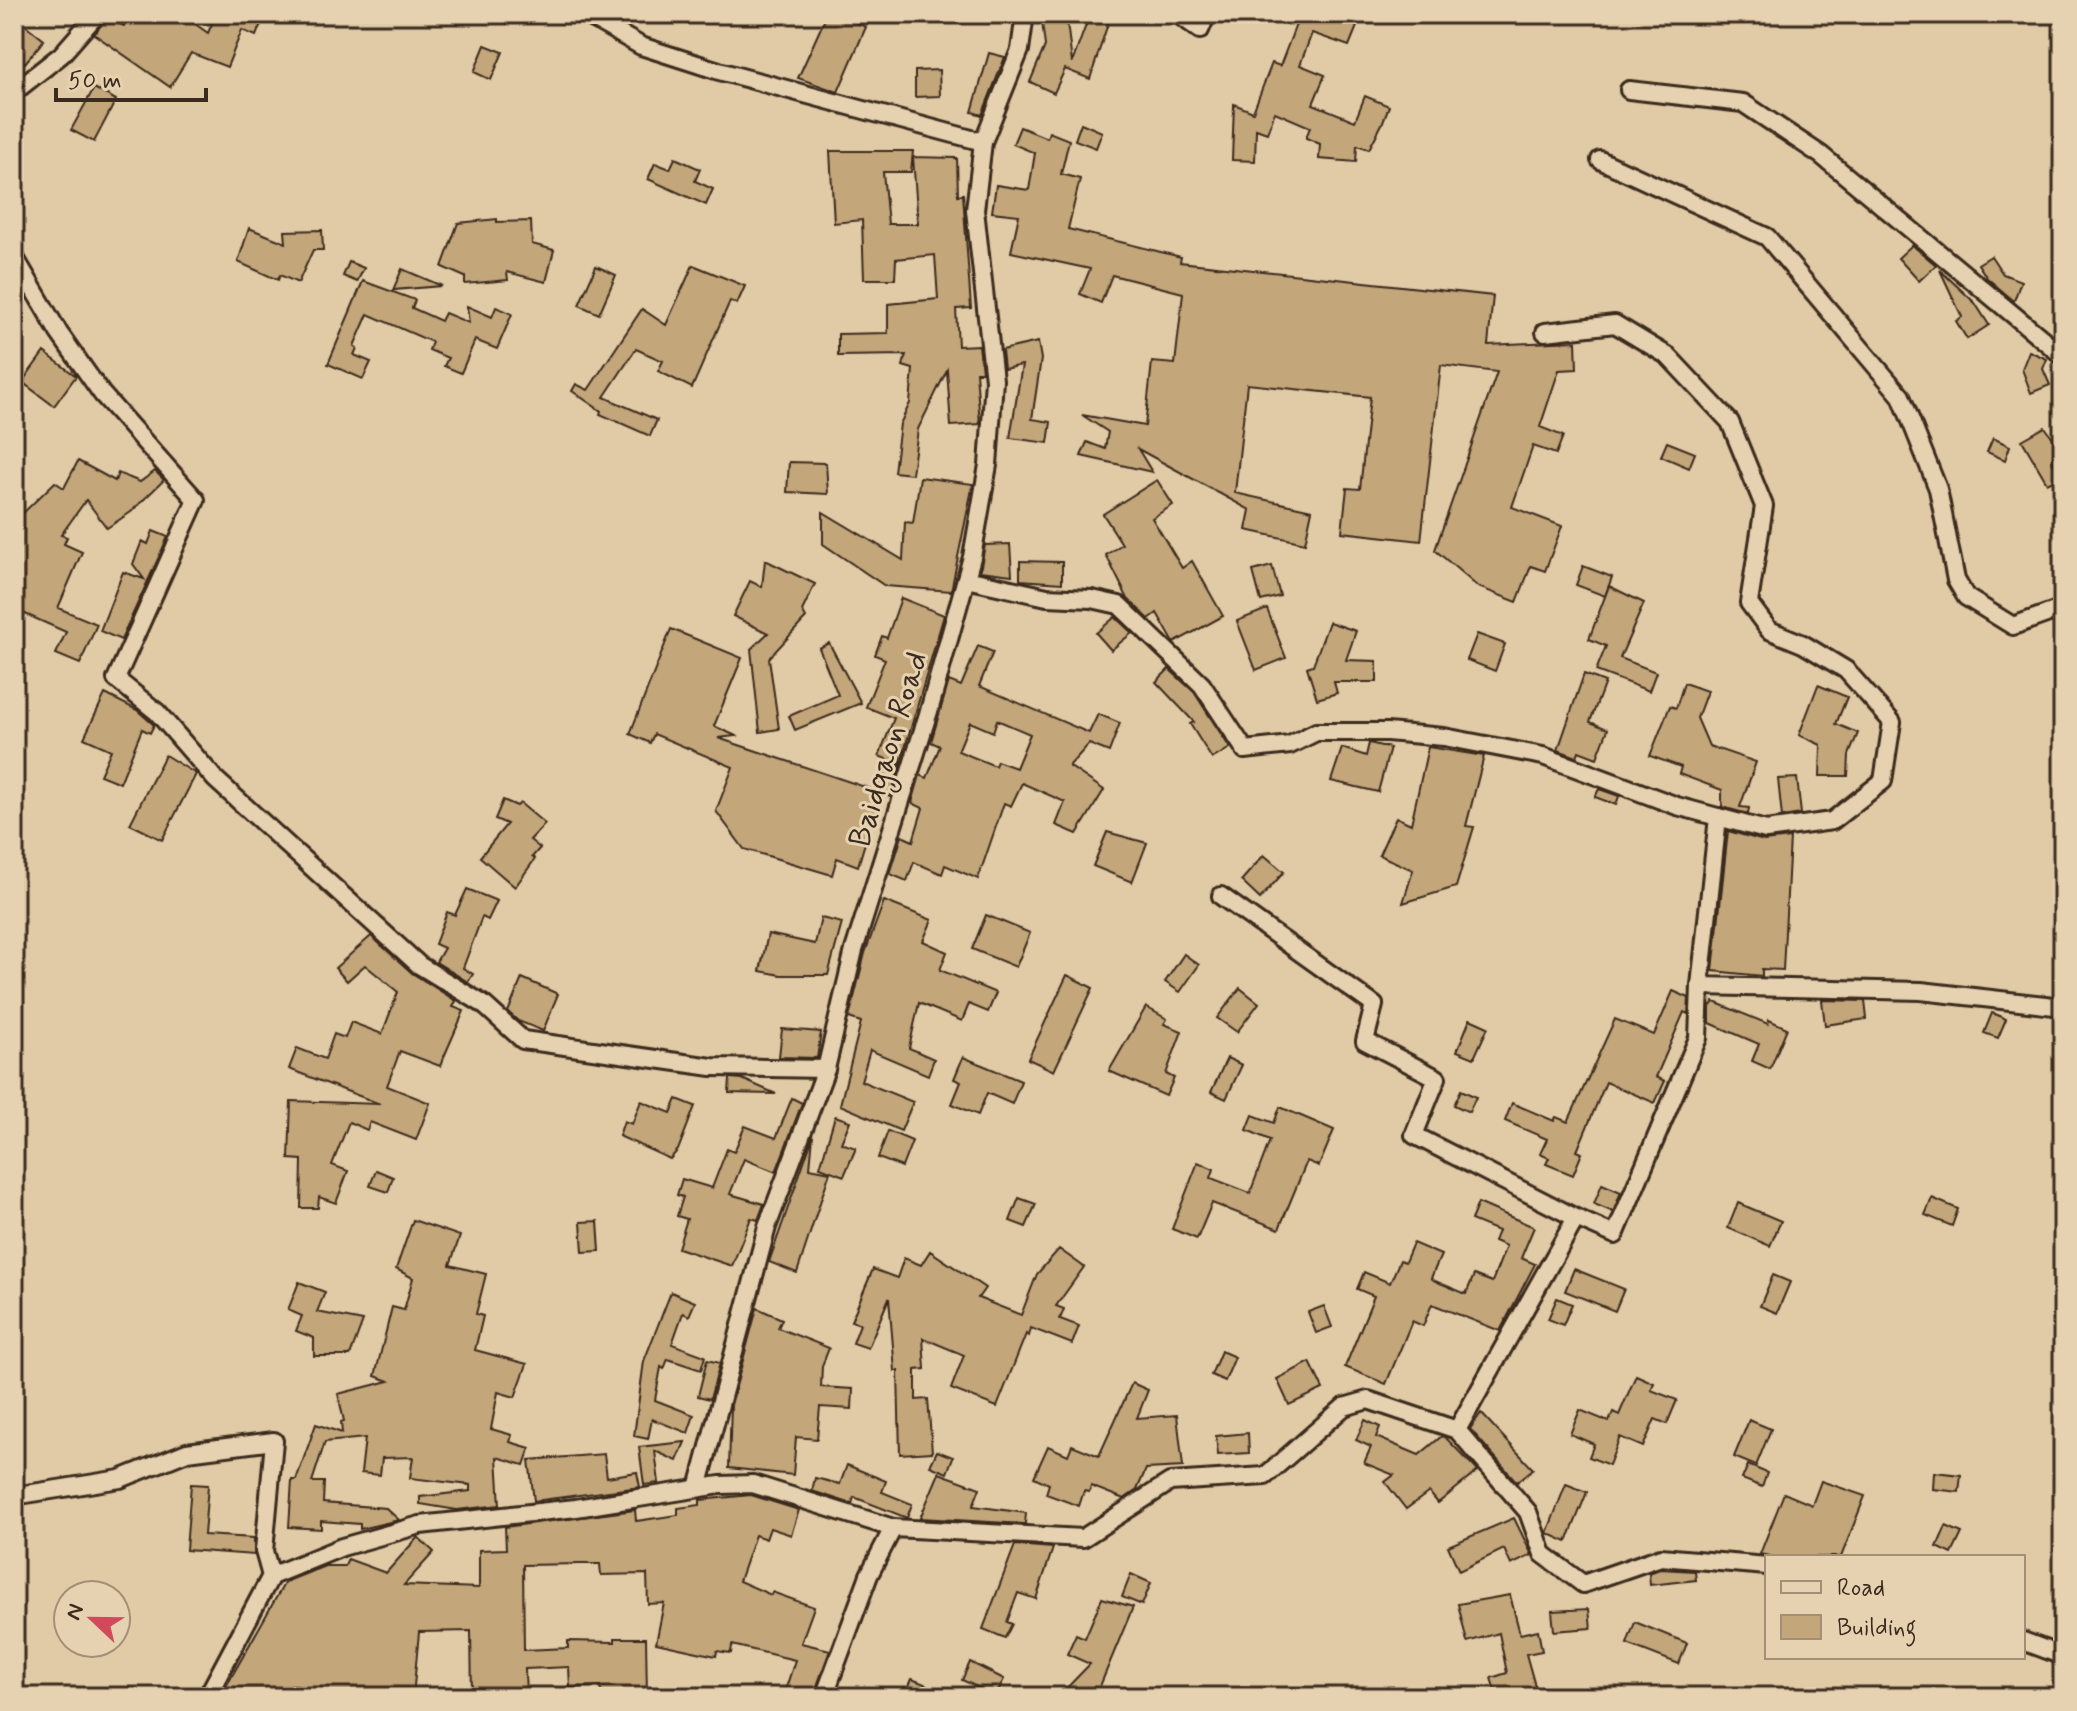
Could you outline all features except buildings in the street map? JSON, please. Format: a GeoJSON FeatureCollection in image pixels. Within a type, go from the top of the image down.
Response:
{"type":"FeatureCollection","features":[{"type":"Feature","properties":{"kind":"street"},"geometry":{"type":"LineString","coordinates":[[14,92],[61,55],[97,14]]}},
{"type":"Feature","properties":{"kind":"street"},"geometry":{"type":"LineString","coordinates":[[585,14],[641,46],[719,71],[983,142]]}},
{"type":"Feature","properties":{"kind":"street","name":"Baidgaon Road"},"geometry":{"type":"LineString","coordinates":[[698,1488],[767,1227],[826,1069],[854,950],[933,698],[966,579],[988,465],[994,380],[975,210],[983,142],[1020,50],[1025,14]]}},
{"type":"Feature","properties":{"kind":"street"},"geometry":{"type":"LineString","coordinates":[[1178,14],[1200,30],[1207,14]]}},
{"type":"Feature","properties":{"kind":"street"},"geometry":{"type":"LineString","coordinates":[[1629,90],[1743,103],[1821,155],[2063,356]]}},
{"type":"Feature","properties":{"kind":"street"},"geometry":{"type":"LineString","coordinates":[[1600,160],[1767,237],[1901,396],[1938,489],[1956,580],[1966,597],[2013,626],[2063,608]]}},
{"type":"Feature","properties":{"kind":"street"},"geometry":{"type":"LineString","coordinates":[[14,256],[59,333],[102,394],[196,500],[116,679],[157,712],[215,779],[419,965],[483,1004],[523,1040],[712,1067],[826,1069]]}},
{"type":"Feature","properties":{"kind":"street"},"geometry":{"type":"LineString","coordinates":[[966,579],[1047,597],[1092,599],[1119,605],[1202,685],[1245,750],[1290,745],[1316,732],[1387,732],[1444,737],[1543,756],[1677,806],[1766,830],[1832,821],[1883,781],[1892,722],[1846,670],[1803,644],[1769,630],[1749,603],[1764,506],[1730,422],[1668,356],[1615,324],[1545,332]]}},
{"type":"Feature","properties":{"kind":"street"},"geometry":{"type":"LineString","coordinates":[[1221,896],[1374,1005],[1365,1041],[1437,1078],[1414,1135],[1615,1235],[1698,1038],[1700,986],[1718,817]]}},
{"type":"Feature","properties":{"kind":"street"},"geometry":{"type":"LineString","coordinates":[[1700,986],[1921,991],[2063,1007]]}},
{"type":"Feature","properties":{"kind":"street"},"geometry":{"type":"LineString","coordinates":[[1457,1430],[1576,1218]]}},
{"type":"Feature","properties":{"kind":"street"},"geometry":{"type":"LineString","coordinates":[[207,1697],[271,1576],[342,1547],[420,1525],[576,1508],[698,1488],[753,1484],[893,1528],[1083,1538],[1170,1482],[1265,1476],[1344,1407],[1368,1400],[1457,1430],[1528,1512],[1543,1554],[1583,1584],[1661,1557],[1765,1566]]}},
{"type":"Feature","properties":{"kind":"street"},"geometry":{"type":"LineString","coordinates":[[14,1496],[120,1479],[187,1452],[274,1441],[264,1551],[271,1576]]}},
{"type":"Feature","properties":{"kind":"street"},"geometry":{"type":"LineString","coordinates":[[824,1697],[869,1575],[893,1528]]}},
{"type":"Feature","properties":{"kind":"street"},"geometry":{"type":"LineString","coordinates":[[2025,1642],[2063,1656]]}}]}
